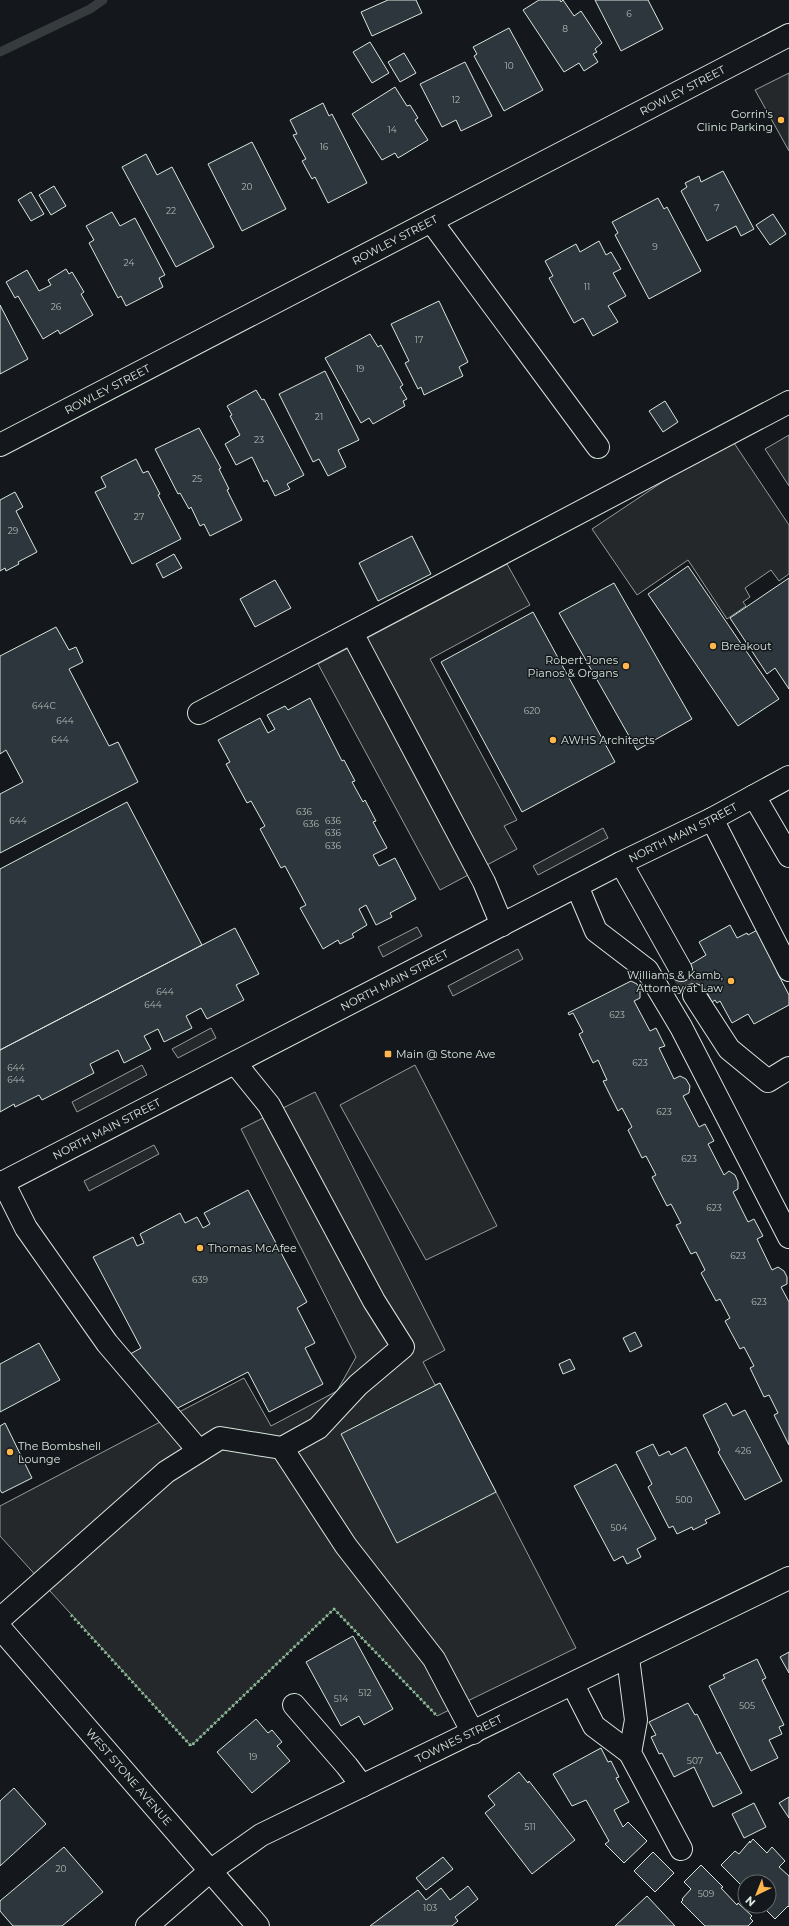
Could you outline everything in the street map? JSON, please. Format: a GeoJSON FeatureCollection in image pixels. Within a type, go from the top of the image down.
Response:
{"type":"FeatureCollection","features":[{"type":"Feature","properties":{"kind":"main road","name":"ROWLEY STREET"},"geometry":{"type":"LineString","coordinates":[[0,445],[789,35]]}},
{"type":"Feature","properties":{"kind":"main road"},"geometry":{"type":"LineString","coordinates":[[431,221],[598,447]]}},
{"type":"Feature","properties":{"kind":"main road"},"geometry":{"type":"LineString","coordinates":[[199,713],[789,402]]}},
{"type":"Feature","properties":{"kind":"main road"},"geometry":{"type":"LineString","coordinates":[[352,632],[480,875],[502,925]]}},
{"type":"Feature","properties":{"kind":"main road","name":"NORTH MAIN STREET"},"geometry":{"type":"LineString","coordinates":[[2,1183],[789,777]]}},
{"type":"Feature","properties":{"kind":"main road"},"geometry":{"type":"LineString","coordinates":[[754,796],[789,856]]}},
{"type":"Feature","properties":{"kind":"main road"},"geometry":{"type":"LineString","coordinates":[[712,818],[789,970]]}},
{"type":"Feature","properties":{"kind":"main road"},"geometry":{"type":"LineString","coordinates":[[620,863],[681,970]]}},
{"type":"Feature","properties":{"kind":"main road"},"geometry":{"type":"LineString","coordinates":[[577,886],[596,931],[647,970],[681,1027],[789,1237]]}},
{"type":"Feature","properties":{"kind":"main road"},"geometry":{"type":"LineString","coordinates":[[694,994],[728,1048],[768,1082],[789,1068]]}},
{"type":"Feature","properties":{"kind":"main road"},"geometry":{"type":"LineString","coordinates":[[0,1619],[166,1472],[220,1438],[282,1448],[318,1428],[358,1385],[402,1347],[374,1301],[269,1105],[235,1062]]}},
{"type":"Feature","properties":{"kind":"main road"},"geometry":{"type":"LineString","coordinates":[[2,1183],[26,1228],[107,1343],[199,1450]]}},
{"type":"Feature","properties":{"kind":"main road"},"geometry":{"type":"LineString","coordinates":[[282,1448],[346,1546],[434,1659],[473,1733]]}},
{"type":"Feature","properties":{"kind":"main road","name":"TOWNES STREET"},"geometry":{"type":"LineString","coordinates":[[147,1926],[210,1870],[261,1835],[573,1685],[789,1578]]}},
{"type":"Feature","properties":{"kind":"main road","name":"WEST STONE AVENUE"},"geometry":{"type":"LineString","coordinates":[[0,1628],[258,1926]]}},
{"type":"Feature","properties":{"kind":"main road"},"geometry":{"type":"LineString","coordinates":[[628,1658],[636,1720],[630,1753]]}},
{"type":"Feature","properties":{"kind":"main road"},"geometry":{"type":"LineString","coordinates":[[573,1685],[594,1726],[630,1753],[681,1849]]}},
{"type":"Feature","properties":{"kind":"main road"},"geometry":{"type":"LineString","coordinates":[[294,1705],[347,1766],[362,1786]]}},
{"type":"Feature","properties":{"kind":"shaded area","name":"Gorrin's Clinic Parking"},"geometry":{"type":"Polygon","coordinates":[[[789,73],[789,151],[755,90],[789,73]]]}},
{"type":"Feature","properties":{"kind":"shaded area"},"geometry":{"type":"Polygon","coordinates":[[[789,435],[789,486],[765,449],[789,435]]]}},
{"type":"Feature","properties":{"kind":"shaded area"},"geometry":{"type":"Polygon","coordinates":[[[730,437],[789,525],[789,574],[779,581],[771,570],[745,588],[750,597],[743,602],[746,606],[727,619],[688,560],[637,595],[592,529],[730,437]]]}},
{"type":"Feature","properties":{"kind":"shaded area"},"geometry":{"type":"Polygon","coordinates":[[[507,564],[530,605],[430,659],[517,820],[504,826],[517,849],[440,890],[318,664],[507,564]]]}},
{"type":"Feature","properties":{"kind":"shaded area"},"geometry":{"type":"Polygon","coordinates":[[[603,828],[608,838],[538,875],[533,866],[603,828]]]}},
{"type":"Feature","properties":{"kind":"shaded area"},"geometry":{"type":"Polygon","coordinates":[[[417,927],[422,936],[383,957],[378,947],[417,927]]]}},
{"type":"Feature","properties":{"kind":"shaded area"},"geometry":{"type":"Polygon","coordinates":[[[518,949],[523,959],[453,996],[448,986],[518,949]]]}},
{"type":"Feature","properties":{"kind":"shaded area"},"geometry":{"type":"Polygon","coordinates":[[[211,1028],[216,1038],[178,1058],[172,1049],[211,1028]]]}},
{"type":"Feature","properties":{"kind":"shaded area"},"geometry":{"type":"Polygon","coordinates":[[[142,1065],[147,1075],[77,1112],[72,1102],[142,1065]]]}},
{"type":"Feature","properties":{"kind":"shaded area"},"geometry":{"type":"Polygon","coordinates":[[[415,1065],[497,1226],[426,1260],[340,1105],[415,1065]]]}},
{"type":"Feature","properties":{"kind":"shaded area"},"geometry":{"type":"Polygon","coordinates":[[[315,1092],[445,1350],[423,1362],[435,1385],[440,1383],[576,1648],[437,1716],[334,1609],[191,1746],[0,1536],[0,1506],[244,1378],[271,1426],[337,1391],[356,1357],[241,1129],[315,1092]]]}},
{"type":"Feature","properties":{"kind":"shaded area"},"geometry":{"type":"Polygon","coordinates":[[[154,1145],[159,1154],[89,1191],[84,1181],[154,1145]]]}},
{"type":"Feature","properties":{"kind":"building"},"geometry":{"type":"Polygon","coordinates":[[[388,0],[416,0],[422,13],[372,36],[361,12],[388,0]]]}},
{"type":"Feature","properties":{"kind":"building"},"geometry":{"type":"Polygon","coordinates":[[[539,0],[560,0],[561,2],[563,0],[574,16],[581,11],[602,43],[595,49],[597,52],[593,54],[598,62],[584,71],[579,63],[564,72],[523,10],[539,0]]]}},
{"type":"Feature","properties":{"kind":"building"},"geometry":{"type":"Polygon","coordinates":[[[595,0],[648,0],[663,29],[621,51],[595,0]]]}},
{"type":"Feature","properties":{"kind":"building"},"geometry":{"type":"Polygon","coordinates":[[[509,28],[543,90],[504,111],[474,56],[477,54],[473,47],[509,28]]]}},
{"type":"Feature","properties":{"kind":"building"},"geometry":{"type":"Polygon","coordinates":[[[370,42],[389,73],[372,83],[353,52],[370,42]]]}},
{"type":"Feature","properties":{"kind":"building"},"geometry":{"type":"Polygon","coordinates":[[[404,53],[416,73],[400,82],[388,62],[404,53]]]}},
{"type":"Feature","properties":{"kind":"building"},"geometry":{"type":"Polygon","coordinates":[[[465,62],[492,116],[461,131],[456,120],[442,127],[420,84],[465,62]]]}},
{"type":"Feature","properties":{"kind":"building"},"geometry":{"type":"Polygon","coordinates":[[[395,87],[407,106],[410,105],[418,118],[415,120],[428,140],[398,158],[395,153],[382,160],[352,114],[395,87]]]}},
{"type":"Feature","properties":{"kind":"building"},"geometry":{"type":"Polygon","coordinates":[[[323,103],[329,116],[332,114],[367,183],[328,203],[315,177],[312,179],[302,161],[306,159],[293,135],[297,134],[290,120],[323,103]]]}},
{"type":"Feature","properties":{"kind":"building"},"geometry":{"type":"Polygon","coordinates":[[[252,142],[286,209],[242,231],[208,164],[252,142]]]}},
{"type":"Feature","properties":{"kind":"building"},"geometry":{"type":"Polygon","coordinates":[[[146,154],[157,175],[172,167],[214,247],[176,267],[122,167],[146,154]]]}},
{"type":"Feature","properties":{"kind":"building"},"geometry":{"type":"Polygon","coordinates":[[[723,171],[754,229],[741,236],[736,226],[707,241],[681,191],[687,187],[685,183],[699,176],[701,182],[723,171]]]}},
{"type":"Feature","properties":{"kind":"building"},"geometry":{"type":"Polygon","coordinates":[[[54,186],[66,206],[51,215],[39,195],[54,186]]]}},
{"type":"Feature","properties":{"kind":"building"},"geometry":{"type":"Polygon","coordinates":[[[31,192],[44,214],[31,221],[18,200],[31,192]]]}},
{"type":"Feature","properties":{"kind":"building"},"geometry":{"type":"Polygon","coordinates":[[[658,198],[664,209],[667,207],[701,271],[649,299],[615,235],[618,233],[612,222],[658,198]]]}},
{"type":"Feature","properties":{"kind":"building"},"geometry":{"type":"Polygon","coordinates":[[[112,212],[120,226],[135,218],[165,275],[159,278],[163,287],[126,306],[121,296],[118,298],[89,243],[94,240],[86,226],[112,212]]]}},
{"type":"Feature","properties":{"kind":"building"},"geometry":{"type":"Polygon","coordinates":[[[773,214],[786,234],[770,245],[756,225],[773,214]]]}},
{"type":"Feature","properties":{"kind":"building"},"geometry":{"type":"Polygon","coordinates":[[[599,241],[606,255],[611,252],[621,269],[613,273],[626,296],[608,306],[618,322],[593,336],[583,318],[574,323],[549,278],[553,276],[545,261],[576,244],[580,252],[599,241]]]}},
{"type":"Feature","properties":{"kind":"building"},"geometry":{"type":"Polygon","coordinates":[[[66,269],[69,274],[72,272],[84,292],[81,294],[93,315],[60,334],[58,330],[43,339],[18,296],[15,298],[6,282],[27,270],[39,291],[51,285],[48,280],[66,269]]]}},
{"type":"Feature","properties":{"kind":"building"},"geometry":{"type":"Polygon","coordinates":[[[439,301],[468,362],[459,367],[463,376],[424,395],[421,387],[418,389],[405,363],[409,361],[391,324],[439,301]]]}},
{"type":"Feature","properties":{"kind":"building"},"geometry":{"type":"Polygon","coordinates":[[[0,305],[28,359],[0,374],[0,305]]]}},
{"type":"Feature","properties":{"kind":"building"},"geometry":{"type":"Polygon","coordinates":[[[370,334],[378,347],[381,345],[403,385],[400,387],[407,399],[403,401],[405,406],[373,424],[369,418],[361,423],[325,358],[370,334]]]}},
{"type":"Feature","properties":{"kind":"building"},"geometry":{"type":"Polygon","coordinates":[[[325,371],[359,440],[338,450],[346,467],[328,476],[319,459],[313,462],[279,394],[325,371]]]}},
{"type":"Feature","properties":{"kind":"building"},"geometry":{"type":"Polygon","coordinates":[[[256,390],[262,400],[264,399],[304,475],[287,484],[290,489],[275,496],[267,480],[264,482],[252,457],[236,465],[225,444],[240,435],[230,416],[232,415],[227,406],[256,390]]]}},
{"type":"Feature","properties":{"kind":"building"},"geometry":{"type":"Polygon","coordinates":[[[665,401],[678,422],[663,432],[649,411],[665,401]]]}},
{"type":"Feature","properties":{"kind":"building"},"geometry":{"type":"Polygon","coordinates":[[[199,428],[221,468],[219,469],[229,489],[227,490],[242,520],[210,536],[204,524],[200,526],[191,507],[189,509],[180,493],[178,494],[155,449],[199,428]]]}},
{"type":"Feature","properties":{"kind":"building"},"geometry":{"type":"Polygon","coordinates":[[[136,459],[143,473],[148,471],[160,494],[158,495],[181,539],[132,564],[95,492],[106,487],[101,477],[136,459]]]}},
{"type":"Feature","properties":{"kind":"building"},"geometry":{"type":"Polygon","coordinates":[[[15,492],[23,507],[16,511],[37,552],[18,562],[19,564],[6,571],[5,568],[0,571],[0,500],[15,492]]]}},
{"type":"Feature","properties":{"kind":"building"},"geometry":{"type":"Polygon","coordinates":[[[412,536],[431,574],[378,601],[359,563],[412,536]]]}},
{"type":"Feature","properties":{"kind":"building"},"geometry":{"type":"Polygon","coordinates":[[[174,554],[182,568],[163,578],[156,564],[174,554]]]}},
{"type":"Feature","properties":{"kind":"building","name":"Breakout"},"geometry":{"type":"Polygon","coordinates":[[[688,566],[779,699],[738,726],[648,594],[688,566]]]}},
{"type":"Feature","properties":{"kind":"building"},"geometry":{"type":"Polygon","coordinates":[[[789,578],[789,689],[775,668],[767,674],[730,618],[789,578]]]}},
{"type":"Feature","properties":{"kind":"building"},"geometry":{"type":"Polygon","coordinates":[[[275,580],[291,608],[255,627],[240,599],[275,580]]]}},
{"type":"Feature","properties":{"kind":"building","name":"Robert Jones Pianos & Organs"},"geometry":{"type":"Polygon","coordinates":[[[614,583],[692,719],[637,750],[559,613],[614,583]]]}},
{"type":"Feature","properties":{"kind":"building"},"geometry":{"type":"Polygon","coordinates":[[[533,612],[615,762],[522,812],[441,662],[533,612]]]}},
{"type":"Feature","properties":{"kind":"building"},"geometry":{"type":"Polygon","coordinates":[[[56,627],[69,650],[76,647],[83,662],[69,669],[109,746],[118,742],[138,782],[0,853],[0,794],[23,782],[6,750],[0,754],[0,656],[56,627]]]}},
{"type":"Feature","properties":{"kind":"building"},"geometry":{"type":"Polygon","coordinates":[[[310,698],[342,761],[344,760],[355,781],[352,782],[363,802],[365,800],[376,821],[373,822],[387,848],[373,855],[379,866],[395,858],[416,899],[390,913],[392,917],[376,925],[366,905],[359,909],[367,925],[352,934],[354,937],[340,944],[338,940],[323,949],[300,908],[306,905],[285,866],[281,868],[260,829],[265,826],[251,801],[247,803],[226,764],[230,762],[218,740],[260,718],[268,733],[275,729],[267,715],[285,706],[288,710],[310,698]]]}},
{"type":"Feature","properties":{"kind":"building"},"geometry":{"type":"Polygon","coordinates":[[[127,802],[202,945],[0,1050],[0,869],[127,802]]]}},
{"type":"Feature","properties":{"kind":"building","name":"Williams & Kamb, Attorney at Law"},"geometry":{"type":"Polygon","coordinates":[[[730,925],[737,938],[747,933],[748,935],[763,927],[778,971],[777,972],[789,995],[789,1005],[754,1024],[748,1014],[732,1023],[720,1001],[717,1003],[715,1000],[712,1002],[705,989],[689,997],[676,973],[706,955],[699,942],[730,925]]]}},
{"type":"Feature","properties":{"kind":"building"},"geometry":{"type":"Polygon","coordinates":[[[235,928],[259,974],[236,985],[244,1000],[207,1019],[201,1008],[186,1016],[192,1028],[164,1042],[158,1029],[144,1036],[151,1049],[124,1063],[118,1050],[90,1064],[94,1073],[42,1100],[39,1095],[15,1107],[14,1104],[0,1112],[0,1050],[235,928]]]}},
{"type":"Feature","properties":{"kind":"building"},"geometry":{"type":"Polygon","coordinates":[[[631,981],[637,984],[640,991],[640,998],[634,1001],[650,1031],[656,1028],[665,1046],[659,1048],[674,1079],[680,1076],[686,1079],[690,1086],[689,1093],[683,1096],[699,1127],[705,1124],[714,1141],[708,1144],[724,1175],[729,1171],[735,1175],[738,1182],[738,1189],[733,1192],[748,1222],[754,1219],[763,1236],[757,1239],[772,1270],[778,1267],[784,1271],[787,1277],[787,1284],[781,1287],[789,1302],[789,1445],[774,1415],[778,1413],[769,1395],[764,1397],[750,1368],[754,1366],[744,1347],[740,1349],[725,1321],[730,1318],[720,1299],[716,1301],[701,1273],[705,1270],[696,1252],[691,1254],[676,1225],[681,1223],[671,1204],[667,1206],[652,1177],[656,1175],[646,1156],[642,1158],[628,1130],[632,1127],[622,1108],[618,1111],[603,1081],[607,1080],[598,1060],[593,1063],[579,1034],[583,1032],[573,1013],[569,1015],[568,1013],[631,981]]]}},
{"type":"Feature","properties":{"kind":"building"},"geometry":{"type":"Polygon","coordinates":[[[248,1190],[307,1302],[297,1308],[315,1343],[305,1348],[323,1384],[269,1412],[248,1372],[170,1412],[123,1358],[141,1348],[93,1257],[133,1237],[137,1246],[144,1243],[140,1234],[180,1213],[185,1223],[197,1217],[203,1228],[210,1224],[204,1213],[248,1190]]]}},
{"type":"Feature","properties":{"kind":"building"},"geometry":{"type":"Polygon","coordinates":[[[635,1332],[642,1346],[630,1352],[623,1338],[635,1332]]]}},
{"type":"Feature","properties":{"kind":"building"},"geometry":{"type":"Polygon","coordinates":[[[39,1343],[60,1380],[0,1412],[0,1364],[39,1343]]]}},
{"type":"Feature","properties":{"kind":"building"},"geometry":{"type":"Polygon","coordinates":[[[570,1359],[575,1369],[563,1374],[559,1364],[570,1359]]]}},
{"type":"Feature","properties":{"kind":"building"},"geometry":{"type":"Polygon","coordinates":[[[440,1383],[496,1492],[397,1543],[341,1434],[440,1383]]]}},
{"type":"Feature","properties":{"kind":"building"},"geometry":{"type":"Polygon","coordinates":[[[726,1403],[733,1416],[745,1410],[782,1481],[745,1500],[718,1452],[720,1450],[703,1415],[726,1403]]]}},
{"type":"Feature","properties":{"kind":"building","name":"The Bombshell Lounge"},"geometry":{"type":"Polygon","coordinates":[[[5,1423],[32,1478],[2,1493],[0,1490],[0,1426],[5,1423]]]}},
{"type":"Feature","properties":{"kind":"building"},"geometry":{"type":"Polygon","coordinates":[[[653,1444],[659,1456],[669,1451],[671,1455],[686,1447],[720,1513],[705,1520],[707,1523],[693,1530],[692,1527],[677,1534],[673,1526],[669,1528],[648,1487],[652,1484],[636,1452],[653,1444]]]}},
{"type":"Feature","properties":{"kind":"building"},"geometry":{"type":"Polygon","coordinates":[[[616,1464],[656,1539],[637,1549],[641,1557],[627,1564],[623,1556],[614,1561],[574,1486],[616,1464]]]}},
{"type":"Feature","properties":{"kind":"building"},"geometry":{"type":"Polygon","coordinates":[[[353,1636],[393,1709],[364,1725],[359,1716],[341,1726],[306,1662],[353,1636]]]}},
{"type":"Feature","properties":{"kind":"building"},"geometry":{"type":"Polygon","coordinates":[[[789,1652],[789,1673],[780,1657],[789,1652]]]}},
{"type":"Feature","properties":{"kind":"building"},"geometry":{"type":"Polygon","coordinates":[[[757,1659],[766,1678],[762,1680],[784,1725],[779,1727],[782,1734],[769,1740],[778,1758],[751,1771],[709,1686],[725,1678],[723,1675],[757,1659]]]}},
{"type":"Feature","properties":{"kind":"building"},"geometry":{"type":"Polygon","coordinates":[[[688,1703],[695,1715],[697,1714],[717,1754],[720,1752],[742,1793],[713,1807],[694,1767],[674,1777],[662,1753],[659,1754],[651,1737],[656,1735],[649,1722],[688,1703]]]}},
{"type":"Feature","properties":{"kind":"building"},"geometry":{"type":"Polygon","coordinates":[[[256,1719],[268,1733],[272,1730],[282,1742],[277,1746],[290,1761],[252,1793],[217,1752],[256,1719]]]}},
{"type":"Feature","properties":{"kind":"building"},"geometry":{"type":"Polygon","coordinates":[[[601,1748],[608,1762],[611,1761],[619,1777],[616,1778],[629,1802],[614,1810],[623,1827],[628,1822],[647,1841],[624,1863],[605,1844],[609,1841],[586,1800],[572,1806],[553,1774],[601,1748]]]}},
{"type":"Feature","properties":{"kind":"building"},"geometry":{"type":"Polygon","coordinates":[[[519,1772],[528,1783],[529,1781],[575,1840],[532,1874],[485,1813],[495,1805],[488,1796],[519,1772]]]}},
{"type":"Feature","properties":{"kind":"building"},"geometry":{"type":"Polygon","coordinates":[[[14,1788],[46,1824],[0,1866],[0,1801],[14,1788]]]}},
{"type":"Feature","properties":{"kind":"building"},"geometry":{"type":"Polygon","coordinates":[[[789,1797],[789,1818],[779,1803],[789,1797]]]}},
{"type":"Feature","properties":{"kind":"building"},"geometry":{"type":"Polygon","coordinates":[[[754,1803],[766,1827],[744,1838],[732,1814],[754,1803]]]}},
{"type":"Feature","properties":{"kind":"building"},"geometry":{"type":"Polygon","coordinates":[[[753,1839],[767,1853],[772,1847],[785,1861],[779,1867],[789,1876],[789,1907],[788,1906],[775,1919],[770,1914],[777,1914],[777,1874],[737,1874],[737,1881],[721,1865],[735,1851],[739,1854],[750,1841],[750,1843],[753,1839]]]}},
{"type":"Feature","properties":{"kind":"building"},"geometry":{"type":"Polygon","coordinates":[[[64,1847],[103,1892],[62,1926],[13,1926],[0,1911],[0,1901],[64,1847]]]}},
{"type":"Feature","properties":{"kind":"building"},"geometry":{"type":"Polygon","coordinates":[[[653,1852],[674,1873],[655,1892],[634,1871],[653,1852]]]}},
{"type":"Feature","properties":{"kind":"building"},"geometry":{"type":"Polygon","coordinates":[[[443,1857],[453,1869],[426,1890],[416,1878],[443,1857]]]}},
{"type":"Feature","properties":{"kind":"building"},"geometry":{"type":"Polygon","coordinates":[[[701,1865],[723,1887],[721,1888],[737,1905],[737,1914],[750,1914],[752,1916],[750,1918],[753,1921],[748,1926],[705,1926],[681,1902],[691,1889],[684,1882],[701,1865]]]}},
{"type":"Feature","properties":{"kind":"building"},"geometry":{"type":"Polygon","coordinates":[[[468,1886],[478,1899],[455,1917],[458,1921],[452,1926],[370,1926],[418,1890],[426,1900],[441,1888],[450,1900],[468,1886]]]}},
{"type":"Feature","properties":{"kind":"building"},"geometry":{"type":"Polygon","coordinates":[[[647,1896],[675,1926],[615,1926],[647,1896]]]}},
{"type":"Feature","properties":{"kind":"waterway"},"geometry":{"type":"LineString","coordinates":[[0,52],[90,9],[103,0]]}},
{"type":"Feature","properties":{"kind":"tunnel"},"geometry":{"type":"LineString","coordinates":[[681,970],[694,995]]}},
{"type":"Feature","properties":{"kind":"hedge"},"geometry":{"type":"LineString","coordinates":[[71,1615],[191,1746],[334,1609],[437,1716]]}},
{"type":"Feature","properties":{"kind":"place","name":"Gorrin's Clinic Parking"},"geometry":{"type":"Point","coordinates":[781,120]}},
{"type":"Feature","properties":{"kind":"place","name":"Breakout"},"geometry":{"type":"Point","coordinates":[713,646]}},
{"type":"Feature","properties":{"kind":"place","name":"Robert Jones Pianos & Organs"},"geometry":{"type":"Point","coordinates":[626,666]}},
{"type":"Feature","properties":{"kind":"place","name":"AWHS Architects"},"geometry":{"type":"Point","coordinates":[553,740]}},
{"type":"Feature","properties":{"kind":"place","name":"Williams & Kamb, Attorney at Law"},"geometry":{"type":"Point","coordinates":[731,981]}},
{"type":"Feature","properties":{"kind":"place","name":"Main @ Stone Ave"},"geometry":{"type":"Point","coordinates":[388,1054]}},
{"type":"Feature","properties":{"kind":"place","name":"Thomas McAfee"},"geometry":{"type":"Point","coordinates":[200,1248]}},
{"type":"Feature","properties":{"kind":"place","name":"The Bombshell Lounge"},"geometry":{"type":"Point","coordinates":[10,1452]}}]}
